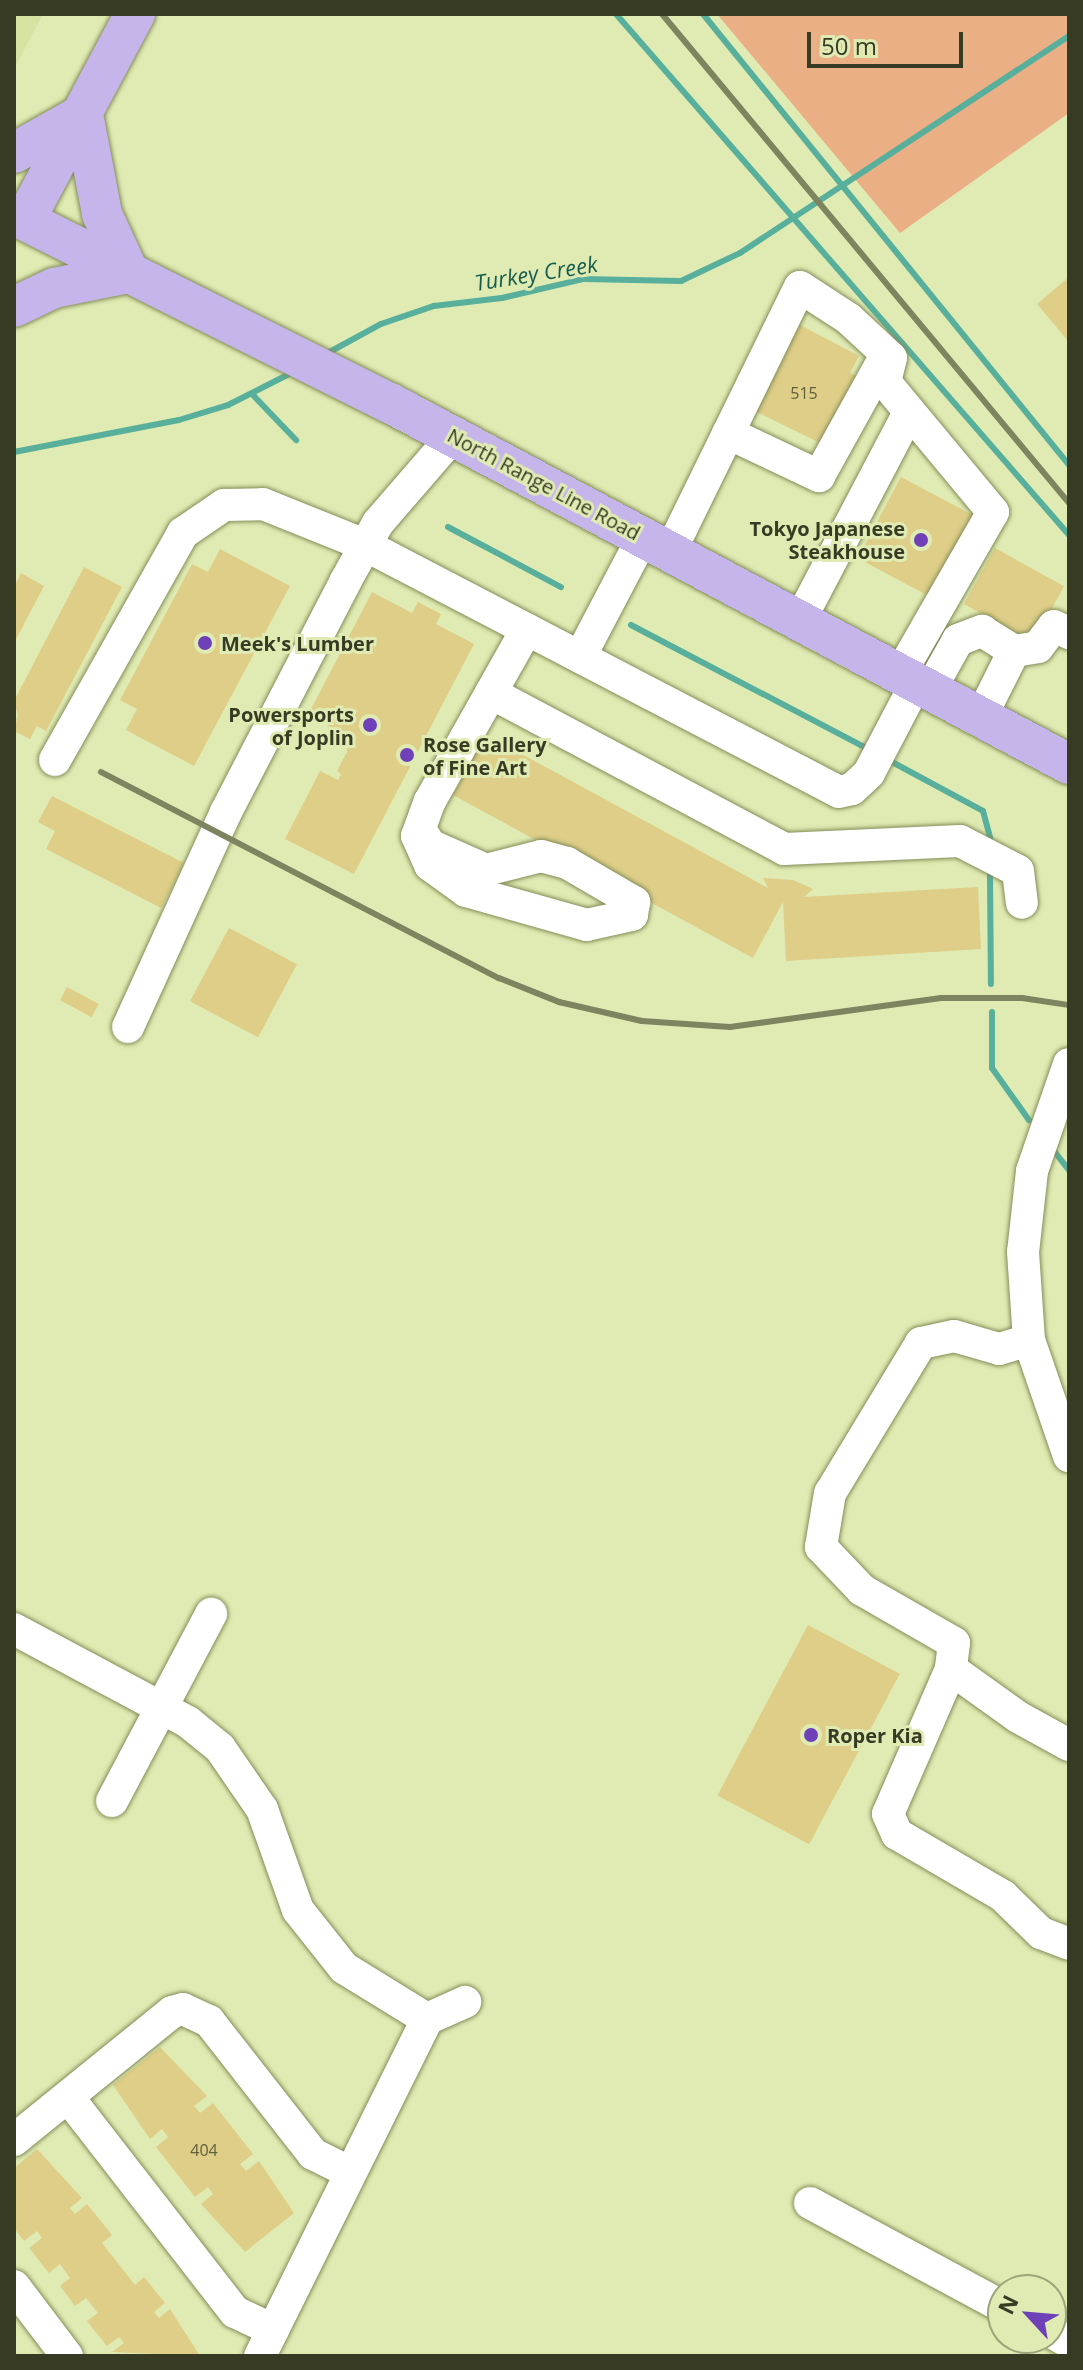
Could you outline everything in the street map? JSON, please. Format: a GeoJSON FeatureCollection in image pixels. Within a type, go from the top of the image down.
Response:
{"type":"FeatureCollection","features":[{"type":"Feature","properties":{"kind":"main road"},"geometry":{"type":"LineString","coordinates":[[18,225],[83,114],[135,14]]}},
{"type":"Feature","properties":{"kind":"main road"},"geometry":{"type":"LineString","coordinates":[[14,153],[83,114]]}},
{"type":"Feature","properties":{"kind":"main road"},"geometry":{"type":"LineString","coordinates":[[14,307],[54,288],[129,273],[102,214],[83,114]]}},
{"type":"Feature","properties":{"kind":"main road","name":"North Range Line Road"},"geometry":{"type":"LineString","coordinates":[[18,225],[129,273],[390,403],[1069,764]]}},
{"type":"Feature","properties":{"kind":"street"},"geometry":{"type":"LineString","coordinates":[[55,760],[183,533],[224,505],[263,504],[365,545],[839,792],[852,789],[869,773],[916,682],[993,512],[885,382],[891,358],[849,319],[800,287],[728,433],[580,657]]}},
{"type":"Feature","properties":{"kind":"street"},"geometry":{"type":"LineString","coordinates":[[728,433],[819,476],[886,354]]}},
{"type":"Feature","properties":{"kind":"street"},"geometry":{"type":"LineString","coordinates":[[800,620],[909,412]]}},
{"type":"Feature","properties":{"kind":"street"},"geometry":{"type":"LineString","coordinates":[[128,1027],[226,812],[365,545],[378,523],[453,436]]}},
{"type":"Feature","properties":{"kind":"street"},"geometry":{"type":"LineString","coordinates":[[916,682],[958,640],[982,631],[1014,651],[1038,647],[1054,626],[1069,633]]}},
{"type":"Feature","properties":{"kind":"street"},"geometry":{"type":"LineString","coordinates":[[420,829],[430,845],[486,870],[541,856],[567,863],[634,902],[632,915],[587,925],[466,891],[430,865],[417,836],[420,829],[491,693],[527,629]]}},
{"type":"Feature","properties":{"kind":"street"},"geometry":{"type":"LineString","coordinates":[[981,717],[1014,651]]}},
{"type":"Feature","properties":{"kind":"street"},"geometry":{"type":"LineString","coordinates":[[491,693],[784,849],[960,841],[1018,871],[1022,903]]}},
{"type":"Feature","properties":{"kind":"street"},"geometry":{"type":"LineString","coordinates":[[839,792],[843,846]]}},
{"type":"Feature","properties":{"kind":"street"},"geometry":{"type":"LineString","coordinates":[[1069,1064],[1043,1127],[1027,1194],[1023,1275],[1029,1340],[1069,1456]]}},
{"type":"Feature","properties":{"kind":"street"},"geometry":{"type":"LineString","coordinates":[[1029,1340],[999,1349],[954,1336],[921,1343],[830,1493],[821,1547],[862,1590],[954,1643],[951,1669],[888,1814],[897,1834],[1003,1896],[1041,1933],[1069,1944]]}},
{"type":"Feature","properties":{"kind":"street"},"geometry":{"type":"LineString","coordinates":[[112,1801],[211,1614]]}},
{"type":"Feature","properties":{"kind":"street"},"geometry":{"type":"LineString","coordinates":[[14,1629],[162,1707],[209,1739],[243,1775],[262,1809],[298,1910],[319,1942],[344,1968],[427,2019]]}},
{"type":"Feature","properties":{"kind":"street"},"geometry":{"type":"LineString","coordinates":[[951,1669],[1018,1717],[1069,1745]]}},
{"type":"Feature","properties":{"kind":"street"},"geometry":{"type":"LineString","coordinates":[[68,2097],[235,2312],[267,2343],[427,2019],[465,2002]]}},
{"type":"Feature","properties":{"kind":"street"},"geometry":{"type":"LineString","coordinates":[[14,2140],[172,2012],[194,2011],[209,2021],[313,2154],[351,2173]]}},
{"type":"Feature","properties":{"kind":"street"},"geometry":{"type":"LineString","coordinates":[[810,2203],[987,2298]]}},
{"type":"Feature","properties":{"kind":"street"},"geometry":{"type":"LineString","coordinates":[[14,2286],[67,2356]]}},
{"type":"Feature","properties":{"kind":"shaded area"},"geometry":{"type":"Polygon","coordinates":[[[14,14],[43,14],[14,69],[14,14]]]}},
{"type":"Feature","properties":{"kind":"shaded area"},"geometry":{"type":"Polygon","coordinates":[[[717,14],[1069,14],[1069,113],[900,233],[717,14]]]}},
{"type":"Feature","properties":{"kind":"building"},"geometry":{"type":"Polygon","coordinates":[[[1069,277],[1069,342],[1037,304],[1069,277]]]}},
{"type":"Feature","properties":{"kind":"building"},"geometry":{"type":"Polygon","coordinates":[[[787,318],[859,356],[850,373],[856,376],[820,443],[753,410],[787,318]]]}},
{"type":"Feature","properties":{"kind":"building","name":"Tokyo Japanese Steakhouse"},"geometry":{"type":"Polygon","coordinates":[[[901,477],[983,521],[940,602],[858,558],[901,477]]]}},
{"type":"Feature","properties":{"kind":"building"},"geometry":{"type":"Polygon","coordinates":[[[995,548],[1064,586],[1033,642],[964,604],[995,548]]]}},
{"type":"Feature","properties":{"kind":"building","name":"Meek's Lumber"},"geometry":{"type":"Polygon","coordinates":[[[220,549],[290,586],[194,766],[126,730],[137,709],[120,700],[192,564],[208,572],[220,549]]]}},
{"type":"Feature","properties":{"kind":"building"},"geometry":{"type":"Polygon","coordinates":[[[84,567],[122,587],[46,731],[37,726],[30,739],[14,731],[18,715],[14,701],[84,567]]]}},
{"type":"Feature","properties":{"kind":"building"},"geometry":{"type":"Polygon","coordinates":[[[21,573],[44,586],[14,643],[14,587],[21,573]]]}},
{"type":"Feature","properties":{"kind":"building","name":"Powersports of Joplin"},"geometry":{"type":"Polygon","coordinates":[[[372,592],[412,613],[418,602],[441,614],[436,624],[474,644],[354,874],[285,839],[320,771],[338,780],[341,774],[337,771],[347,752],[347,736],[308,715],[372,592]]]}},
{"type":"Feature","properties":{"kind":"building"},"geometry":{"type":"Polygon","coordinates":[[[485,734],[768,888],[763,878],[793,880],[813,889],[804,897],[978,887],[981,949],[786,961],[783,902],[753,958],[453,795],[485,734]]]}},
{"type":"Feature","properties":{"kind":"building"},"geometry":{"type":"Polygon","coordinates":[[[52,796],[184,863],[161,908],[46,849],[55,831],[38,822],[52,796]]]}},
{"type":"Feature","properties":{"kind":"building"},"geometry":{"type":"Polygon","coordinates":[[[229,928],[297,964],[258,1037],[190,1001],[229,928]]]}},
{"type":"Feature","properties":{"kind":"building"},"geometry":{"type":"Polygon","coordinates":[[[67,987],[99,1004],[92,1017],[60,1000],[67,987]]]}},
{"type":"Feature","properties":{"kind":"building","name":"Roper Kia"},"geometry":{"type":"Polygon","coordinates":[[[808,1625],[900,1674],[809,1844],[717,1795],[808,1625]]]}},
{"type":"Feature","properties":{"kind":"building"},"geometry":{"type":"Polygon","coordinates":[[[160,2047],[207,2096],[194,2106],[200,2113],[213,2103],[253,2154],[240,2164],[246,2171],[259,2161],[294,2213],[245,2252],[201,2204],[213,2194],[208,2187],[195,2197],[156,2147],[168,2137],[162,2129],[150,2139],[113,2085],[160,2047]]]}},
{"type":"Feature","properties":{"kind":"building"},"geometry":{"type":"Polygon","coordinates":[[[37,2149],[82,2198],[70,2208],[75,2214],[87,2204],[112,2235],[102,2243],[135,2285],[144,2277],[165,2303],[154,2312],[159,2318],[170,2309],[200,2356],[112,2352],[124,2343],[119,2337],[107,2346],[87,2321],[98,2313],[86,2298],[75,2306],[60,2286],[70,2278],[60,2264],[49,2273],[29,2248],[42,2238],[37,2231],[24,2241],[14,2228],[14,2168],[37,2149]]]}},
{"type":"Feature","properties":{"kind":"waterway"},"geometry":{"type":"LineString","coordinates":[[616,14],[1069,535]]}},
{"type":"Feature","properties":{"kind":"waterway"},"geometry":{"type":"LineString","coordinates":[[703,14],[1069,465]]}},
{"type":"Feature","properties":{"kind":"waterway","name":"Turkey Creek"},"geometry":{"type":"LineString","coordinates":[[324,355],[381,324],[434,306],[502,298],[583,279],[681,281],[740,253],[1069,36]]}},
{"type":"Feature","properties":{"kind":"waterway","name":"Turkey Creek"},"geometry":{"type":"LineString","coordinates":[[14,452],[179,420],[228,405],[293,372]]}},
{"type":"Feature","properties":{"kind":"waterway"},"geometry":{"type":"LineString","coordinates":[[252,394],[296,440]]}},
{"type":"Feature","properties":{"kind":"waterway"},"geometry":{"type":"LineString","coordinates":[[448,527],[561,587]]}},
{"type":"Feature","properties":{"kind":"waterway"},"geometry":{"type":"LineString","coordinates":[[631,625],[864,747]]}},
{"type":"Feature","properties":{"kind":"waterway"},"geometry":{"type":"LineString","coordinates":[[894,763],[983,811],[990,838]]}},
{"type":"Feature","properties":{"kind":"waterway"},"geometry":{"type":"LineString","coordinates":[[990,875],[991,984]]}},
{"type":"Feature","properties":{"kind":"waterway"},"geometry":{"type":"LineString","coordinates":[[992,1012],[992,1068],[1029,1120]]}},
{"type":"Feature","properties":{"kind":"waterway"},"geometry":{"type":"LineString","coordinates":[[1054,1151],[1069,1170]]}},
{"type":"Feature","properties":{"kind":"railway"},"geometry":{"type":"LineString","coordinates":[[662,14],[1069,503]]}},
{"type":"Feature","properties":{"kind":"railway"},"geometry":{"type":"LineString","coordinates":[[101,772],[499,978],[559,1002],[642,1021],[730,1027],[941,998],[1022,998],[1069,1005]]}},
{"type":"Feature","properties":{"kind":"place","name":"Tokyo Japanese Steakhouse"},"geometry":{"type":"Point","coordinates":[921,540]}},
{"type":"Feature","properties":{"kind":"place","name":"Meek's Lumber"},"geometry":{"type":"Point","coordinates":[205,643]}},
{"type":"Feature","properties":{"kind":"place","name":"Powersports of Joplin"},"geometry":{"type":"Point","coordinates":[370,725]}},
{"type":"Feature","properties":{"kind":"place","name":"Rose Gallery of Fine Art"},"geometry":{"type":"Point","coordinates":[407,755]}},
{"type":"Feature","properties":{"kind":"place","name":"Roper Kia"},"geometry":{"type":"Point","coordinates":[811,1735]}}]}
